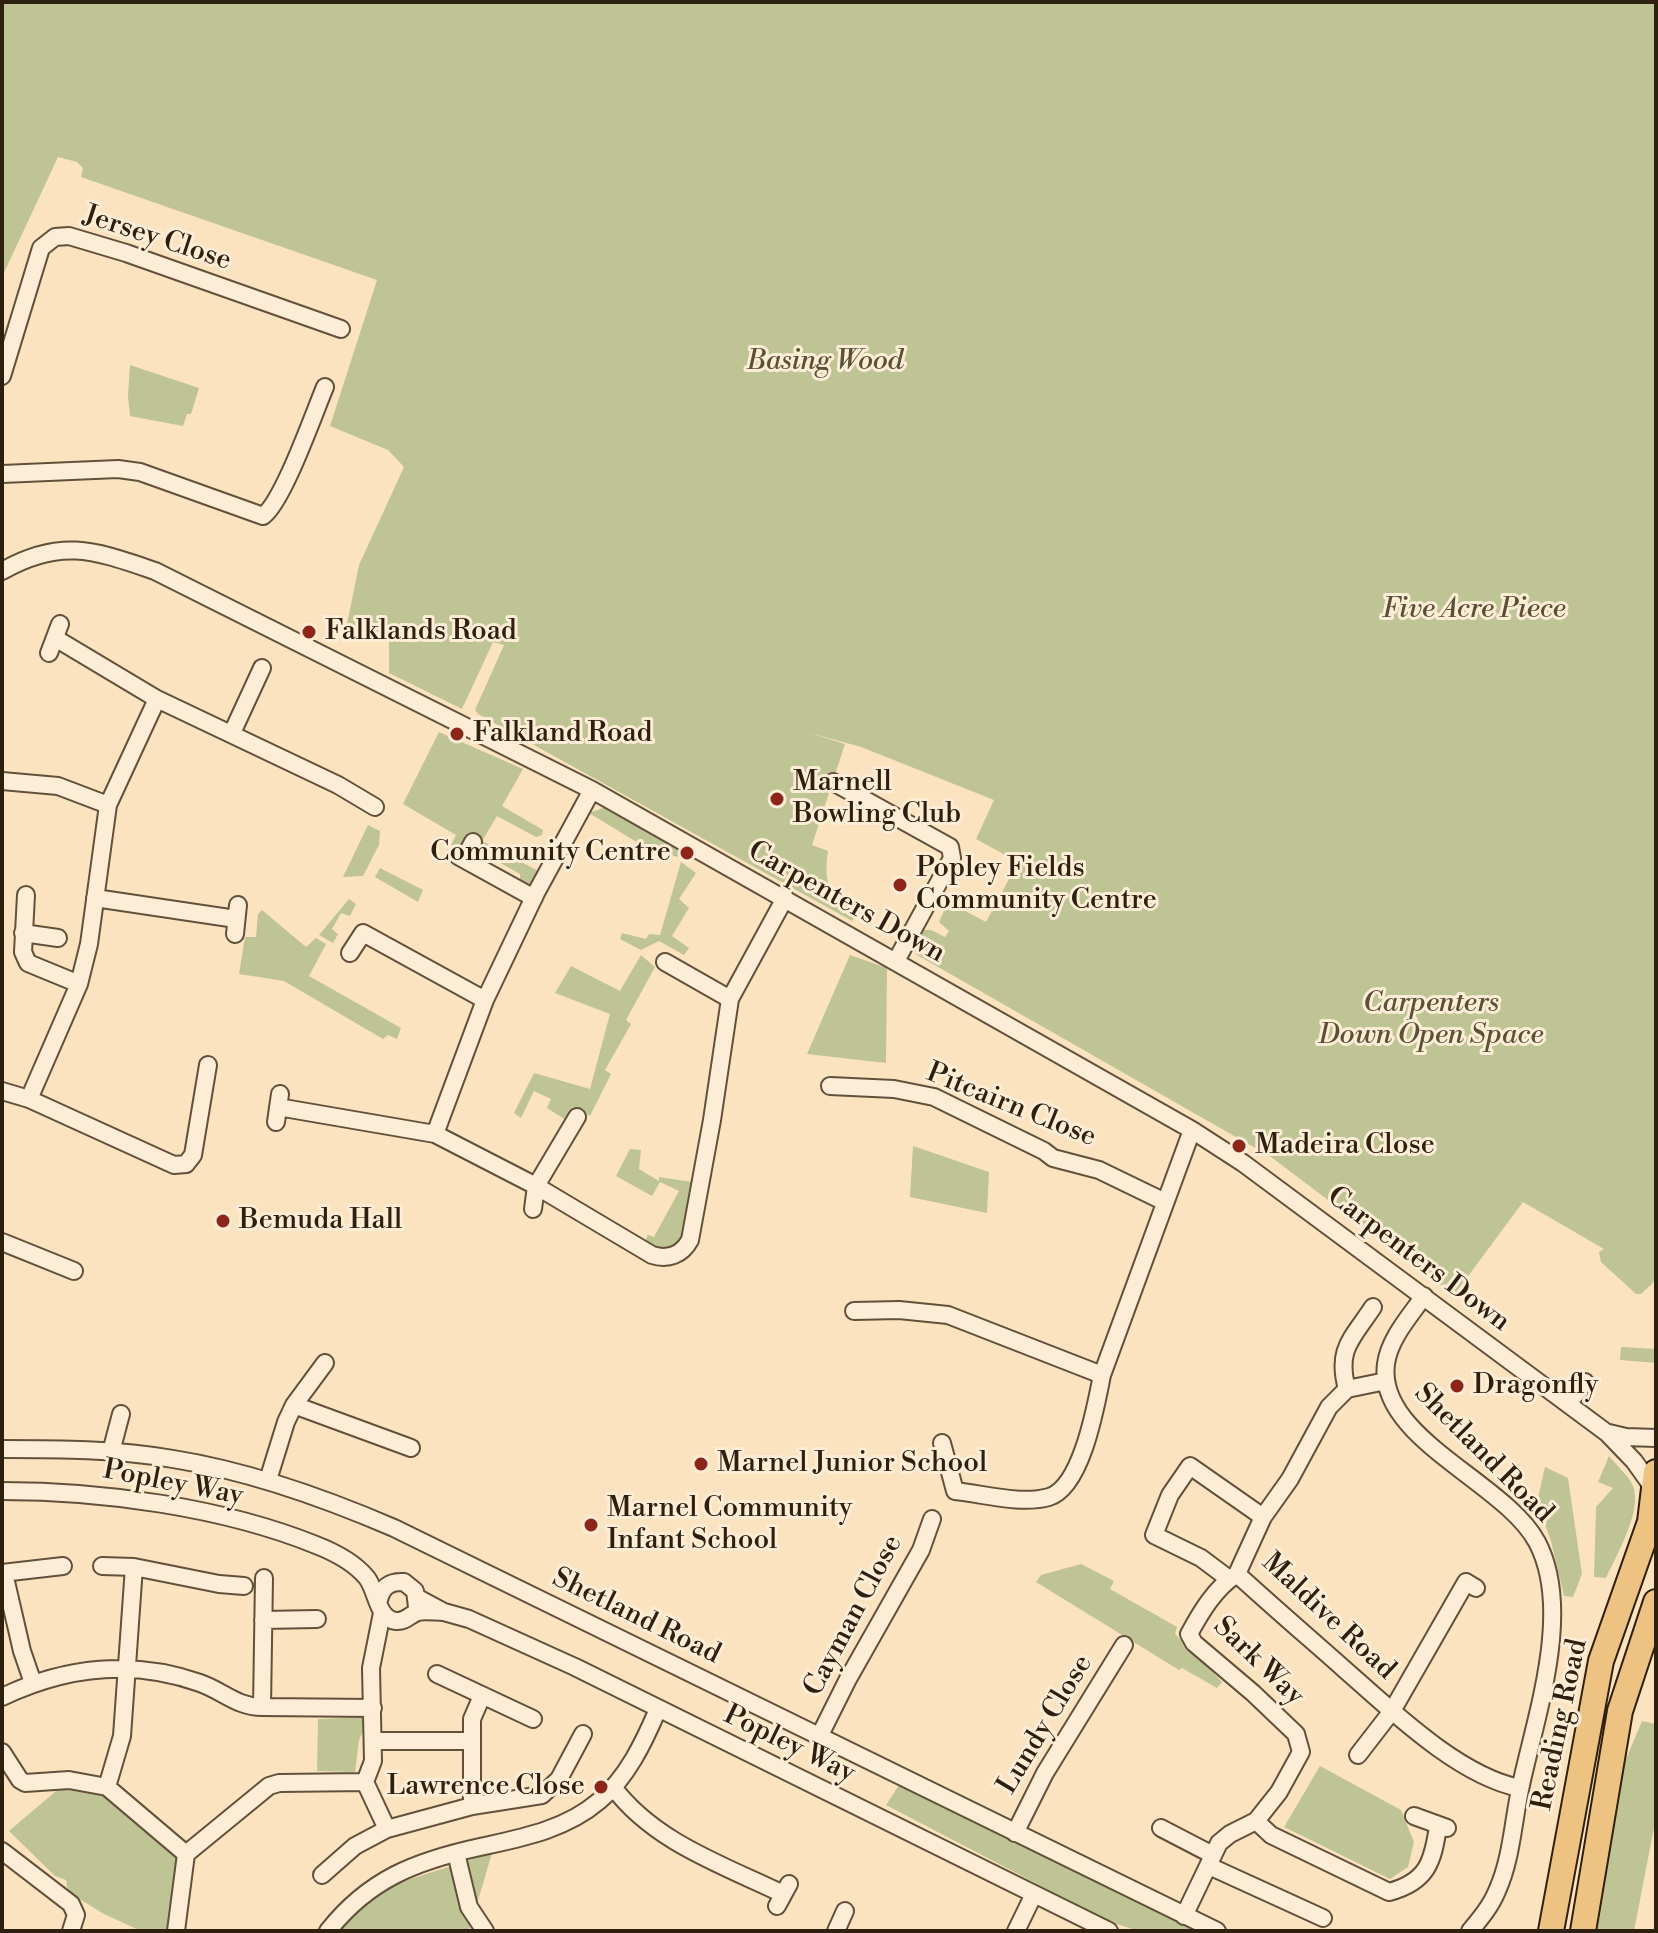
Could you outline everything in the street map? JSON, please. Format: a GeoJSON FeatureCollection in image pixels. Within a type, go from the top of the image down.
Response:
{"type":"FeatureCollection","features":[{"type":"Feature","properties":{"kind":"highway","name":"Reading Road"},"geometry":{"type":"LineString","coordinates":[[1551,1931],[1601,1661],[1643,1548],[1655,1483]]}},
{"type":"Feature","properties":{"kind":"highway","name":"Reading Road"},"geometry":{"type":"LineString","coordinates":[[1583,1931],[1620,1711],[1656,1602]]}},
{"type":"Feature","properties":{"kind":"highway"},"geometry":{"type":"LineString","coordinates":[[1573,1931],[1583,1881],[1594,1867]]}},
{"type":"Feature","properties":{"kind":"street","name":"Jersey Close"},"geometry":{"type":"LineString","coordinates":[[2,376],[41,248],[55,237],[69,236],[126,253],[341,329]]}},
{"type":"Feature","properties":{"kind":"street"},"geometry":{"type":"LineString","coordinates":[[2,474],[118,469],[140,472],[263,516],[269,512],[286,478],[325,387]]}},
{"type":"Feature","properties":{"kind":"street","name":"Carpenters Down"},"geometry":{"type":"LineString","coordinates":[[2,571],[21,560],[62,550],[95,551],[155,571],[592,790],[1192,1130],[1243,1163],[1569,1403],[1607,1433],[1655,1483]]}},
{"type":"Feature","properties":{"kind":"street"},"geometry":{"type":"LineString","coordinates":[[55,638],[157,699],[338,785],[375,807]]}},
{"type":"Feature","properties":{"kind":"street"},"geometry":{"type":"LineString","coordinates":[[232,733],[262,668]]}},
{"type":"Feature","properties":{"kind":"street"},"geometry":{"type":"LineString","coordinates":[[29,1099],[79,984],[89,944],[108,805],[157,699]]}},
{"type":"Feature","properties":{"kind":"street"},"geometry":{"type":"LineString","coordinates":[[2,781],[58,786],[108,805]]}},
{"type":"Feature","properties":{"kind":"street"},"geometry":{"type":"LineString","coordinates":[[833,782],[950,847],[952,858],[896,961]]}},
{"type":"Feature","properties":{"kind":"street"},"geometry":{"type":"LineString","coordinates":[[435,1134],[485,1000],[534,898],[592,790]]}},
{"type":"Feature","properties":{"kind":"street"},"geometry":{"type":"LineString","coordinates":[[473,842],[461,857],[534,898]]}},
{"type":"Feature","properties":{"kind":"street"},"geometry":{"type":"LineString","coordinates":[[26,895],[23,952],[28,963],[79,984]]}},
{"type":"Feature","properties":{"kind":"street"},"geometry":{"type":"LineString","coordinates":[[95,898],[236,919]]}},
{"type":"Feature","properties":{"kind":"street"},"geometry":{"type":"LineString","coordinates":[[278,1108],[435,1134],[536,1186],[652,1255],[668,1257],[682,1250],[692,1232],[730,999],[785,898]]}},
{"type":"Feature","properties":{"kind":"street"},"geometry":{"type":"LineString","coordinates":[[23,933],[58,938]]}},
{"type":"Feature","properties":{"kind":"street"},"geometry":{"type":"LineString","coordinates":[[350,953],[363,933],[485,1000]]}},
{"type":"Feature","properties":{"kind":"street"},"geometry":{"type":"LineString","coordinates":[[665,962],[730,999]]}},
{"type":"Feature","properties":{"kind":"street"},"geometry":{"type":"LineString","coordinates":[[2,1091],[29,1099],[174,1165],[186,1164],[193,1155],[208,1065]]}},
{"type":"Feature","properties":{"kind":"street","name":"Pitcairn Close"},"geometry":{"type":"LineString","coordinates":[[829,1085],[894,1089],[934,1097],[1053,1158],[1099,1170],[1165,1202]]}},
{"type":"Feature","properties":{"kind":"street"},"geometry":{"type":"LineString","coordinates":[[533,1209],[536,1186],[577,1117]]}},
{"type":"Feature","properties":{"kind":"street"},"geometry":{"type":"LineString","coordinates":[[942,1443],[955,1491],[1021,1499],[1051,1496],[1071,1478],[1095,1414],[1102,1375],[1192,1130]]}},
{"type":"Feature","properties":{"kind":"street"},"geometry":{"type":"LineString","coordinates":[[2,1242],[74,1271]]}},
{"type":"Feature","properties":{"kind":"street","name":"Shetland Road"},"geometry":{"type":"LineString","coordinates":[[1424,1296],[1392,1344],[1386,1363],[1386,1381],[1392,1404],[1402,1418],[1522,1521],[1546,1563],[1551,1586],[1548,1652],[1540,1705],[1520,1788],[1514,1829],[1498,1890],[1470,1931]]}},
{"type":"Feature","properties":{"kind":"street"},"geometry":{"type":"LineString","coordinates":[[1376,1306],[1345,1350],[1341,1362],[1347,1389],[1386,1381]]}},
{"type":"Feature","properties":{"kind":"street"},"geometry":{"type":"LineString","coordinates":[[854,1310],[948,1315],[1102,1375]]}},
{"type":"Feature","properties":{"kind":"street"},"geometry":{"type":"LineString","coordinates":[[268,1480],[294,1405],[325,1363]]}},
{"type":"Feature","properties":{"kind":"street"},"geometry":{"type":"LineString","coordinates":[[1569,1403],[1585,1382]]}},
{"type":"Feature","properties":{"kind":"street","name":"Maldive Road"},"geometry":{"type":"LineString","coordinates":[[1347,1389],[1329,1407],[1290,1479],[1263,1517],[1233,1576],[1450,1756],[1509,1786],[1520,1788]]}},
{"type":"Feature","properties":{"kind":"street"},"geometry":{"type":"LineString","coordinates":[[294,1405],[410,1448]]}},
{"type":"Feature","properties":{"kind":"street"},"geometry":{"type":"LineString","coordinates":[[111,1452],[121,1414]]}},
{"type":"Feature","properties":{"kind":"street"},"geometry":{"type":"LineString","coordinates":[[1607,1433],[1656,1438]]}},
{"type":"Feature","properties":{"kind":"street","name":"Shetland Road"},"geometry":{"type":"LineString","coordinates":[[2,1449],[111,1452],[173,1459],[268,1480],[334,1502],[394,1528],[1217,1931]]}},
{"type":"Feature","properties":{"kind":"street"},"geometry":{"type":"LineString","coordinates":[[1233,1576],[1154,1535],[1170,1495],[1190,1466],[1263,1517]]}},
{"type":"Feature","properties":{"kind":"street","name":"Popley Way"},"geometry":{"type":"LineString","coordinates":[[2,1491],[67,1491],[224,1517],[317,1545],[349,1562],[368,1580],[380,1606],[391,1620],[413,1610],[444,1612],[469,1619],[575,1667],[1109,1931]]}},
{"type":"Feature","properties":{"kind":"street","name":"Cayman Close"},"geometry":{"type":"LineString","coordinates":[[819,1737],[921,1550],[935,1514]]}},
{"type":"Feature","properties":{"kind":"street"},"geometry":{"type":"LineString","coordinates":[[33,1683],[3,1573],[63,1566]]}},
{"type":"Feature","properties":{"kind":"street"},"geometry":{"type":"LineString","coordinates":[[102,1566],[134,1567],[244,1586]]}},
{"type":"Feature","properties":{"kind":"street"},"geometry":{"type":"LineString","coordinates":[[107,1787],[122,1736],[134,1567]]}},
{"type":"Feature","properties":{"kind":"street","name":"Sark Way"},"geometry":{"type":"LineString","coordinates":[[1233,1576],[1203,1608],[1189,1634],[1194,1643],[1296,1734],[1301,1752],[1279,1792],[1249,1825]]}},
{"type":"Feature","properties":{"kind":"street"},"geometry":{"type":"LineString","coordinates":[[262,1707],[264,1578]]}},
{"type":"Feature","properties":{"kind":"street","name":"Popley Way"},"geometry":{"type":"LineString","coordinates":[[368,1580],[411,1585],[413,1610]]}},
{"type":"Feature","properties":{"kind":"street"},"geometry":{"type":"LineString","coordinates":[[1358,1755],[1392,1711],[1466,1582],[1476,1588]]}},
{"type":"Feature","properties":{"kind":"street"},"geometry":{"type":"LineString","coordinates":[[387,1829],[365,1782],[373,1761],[371,1668],[380,1606],[385,1587],[391,1583]]}},
{"type":"Feature","properties":{"kind":"street"},"geometry":{"type":"LineString","coordinates":[[376,1649],[413,1610]]}},
{"type":"Feature","properties":{"kind":"street"},"geometry":{"type":"LineString","coordinates":[[263,1620],[317,1619]]}},
{"type":"Feature","properties":{"kind":"street","name":"Lundy Close"},"geometry":{"type":"LineString","coordinates":[[1015,1833],[1045,1773],[1124,1644]]}},
{"type":"Feature","properties":{"kind":"street"},"geometry":{"type":"LineString","coordinates":[[2,1697],[33,1683],[82,1671],[128,1669],[172,1674],[209,1686],[239,1704],[373,1708]]}},
{"type":"Feature","properties":{"kind":"street"},"geometry":{"type":"LineString","coordinates":[[437,1674],[533,1719]]}},
{"type":"Feature","properties":{"kind":"street"},"geometry":{"type":"LineString","coordinates":[[472,1806],[472,1719],[482,1696]]}},
{"type":"Feature","properties":{"kind":"street"},"geometry":{"type":"LineString","coordinates":[[328,1931],[346,1909],[385,1879],[421,1862],[542,1832],[586,1810],[613,1787],[630,1765],[658,1709]]}},
{"type":"Feature","properties":{"kind":"street"},"geometry":{"type":"LineString","coordinates":[[322,1875],[355,1846],[387,1829],[472,1806],[542,1795],[559,1779],[583,1734]]}},
{"type":"Feature","properties":{"kind":"street"},"geometry":{"type":"LineString","coordinates":[[373,1741],[471,1741]]}},
{"type":"Feature","properties":{"kind":"street"},"geometry":{"type":"LineString","coordinates":[[2,1752],[25,1783],[69,1780],[107,1787],[186,1854]]}},
{"type":"Feature","properties":{"kind":"street"},"geometry":{"type":"LineString","coordinates":[[176,1931],[186,1854],[269,1786],[279,1783],[365,1782]]}},
{"type":"Feature","properties":{"kind":"street"},"geometry":{"type":"LineString","coordinates":[[613,1787],[644,1822],[669,1838],[783,1895]]}},
{"type":"Feature","properties":{"kind":"street"},"geometry":{"type":"LineString","coordinates":[[1184,1916],[1219,1843],[1249,1825],[1389,1892],[1406,1888],[1425,1873],[1444,1827],[1414,1816]]}},
{"type":"Feature","properties":{"kind":"street"},"geometry":{"type":"LineString","coordinates":[[1161,1828],[1211,1860],[1323,1918]]}},
{"type":"Feature","properties":{"kind":"street"},"geometry":{"type":"LineString","coordinates":[[2,1851],[74,1908],[76,1920],[71,1931]]}},
{"type":"Feature","properties":{"kind":"street"},"geometry":{"type":"LineString","coordinates":[[456,1853],[469,1907],[485,1931]]}},
{"type":"Feature","properties":{"kind":"street"},"geometry":{"type":"LineString","coordinates":[[1016,1931],[1034,1894]]}},
{"type":"Feature","properties":{"kind":"green space"},"geometry":{"type":"Polygon","coordinates":[[[2,2],[1656,2],[1656,1277],[1652,1284],[1641,1294],[1636,1294],[1601,1262],[1599,1252],[1604,1249],[1523,1202],[1454,1295],[1271,1157],[917,955],[912,943],[920,930],[931,930],[945,937],[949,931],[939,922],[948,902],[986,922],[1018,862],[976,839],[994,800],[861,747],[807,732],[845,744],[812,845],[828,851],[830,888],[854,917],[852,921],[478,714],[475,710],[504,645],[493,642],[462,709],[389,673],[389,635],[347,624],[359,565],[404,467],[388,450],[330,426],[377,280],[81,177],[83,168],[77,162],[58,157],[2,277],[2,2]]]}},
{"type":"Feature","properties":{"kind":"green space"},"geometry":{"type":"Polygon","coordinates":[[[130,365],[199,388],[191,414],[187,414],[183,426],[130,416],[130,365]]]}},
{"type":"Feature","properties":{"kind":"green space"},"geometry":{"type":"Polygon","coordinates":[[[439,732],[523,769],[502,806],[543,830],[542,835],[536,837],[497,816],[482,841],[540,872],[532,883],[520,885],[520,874],[483,853],[477,860],[475,852],[464,843],[459,847],[451,845],[456,835],[403,804],[439,732]]]}},
{"type":"Feature","properties":{"kind":"green space"},"geometry":{"type":"Polygon","coordinates":[[[606,807],[700,861],[653,852],[589,813],[606,807]]]}},
{"type":"Feature","properties":{"kind":"green space"},"geometry":{"type":"Polygon","coordinates":[[[368,825],[380,831],[379,845],[363,876],[343,877],[368,825]]]}},
{"type":"Feature","properties":{"kind":"green space"},"geometry":{"type":"Polygon","coordinates":[[[681,862],[696,873],[679,899],[689,908],[672,936],[689,948],[684,955],[659,941],[641,950],[620,939],[622,933],[646,939],[649,934],[660,935],[681,862]]]}},
{"type":"Feature","properties":{"kind":"green space"},"geometry":{"type":"Polygon","coordinates":[[[380,868],[423,890],[418,902],[375,877],[380,868]]]}},
{"type":"Feature","properties":{"kind":"green space"},"geometry":{"type":"Polygon","coordinates":[[[349,899],[356,904],[350,916],[341,913],[332,929],[338,934],[333,943],[319,935],[349,899]]]}},
{"type":"Feature","properties":{"kind":"green space"},"geometry":{"type":"Polygon","coordinates":[[[262,910],[306,947],[316,938],[326,944],[309,976],[401,1028],[397,1039],[388,1035],[383,1039],[284,981],[239,974],[245,937],[256,937],[258,914],[262,910]]]}},
{"type":"Feature","properties":{"kind":"green space"},"geometry":{"type":"Polygon","coordinates":[[[641,955],[655,967],[626,1020],[631,1024],[605,1070],[611,1074],[590,1116],[573,1107],[566,1120],[547,1108],[551,1099],[534,1091],[521,1118],[514,1113],[534,1073],[590,1089],[610,1014],[555,993],[571,966],[620,991],[641,955]]]}},
{"type":"Feature","properties":{"kind":"green space"},"geometry":{"type":"Polygon","coordinates":[[[850,955],[887,968],[886,1063],[807,1054],[850,955]]]}},
{"type":"Feature","properties":{"kind":"green space"},"geometry":{"type":"Polygon","coordinates":[[[913,1146],[989,1172],[987,1213],[910,1197],[913,1146]]]}},
{"type":"Feature","properties":{"kind":"green space"},"geometry":{"type":"Polygon","coordinates":[[[630,1149],[641,1150],[639,1169],[659,1181],[659,1177],[692,1182],[684,1223],[687,1227],[676,1245],[658,1248],[644,1243],[648,1235],[654,1237],[679,1191],[660,1182],[652,1196],[616,1176],[630,1149]]]}},
{"type":"Feature","properties":{"kind":"green space"},"geometry":{"type":"Polygon","coordinates":[[[1621,1347],[1656,1349],[1656,1363],[1620,1360],[1621,1347]]]}},
{"type":"Feature","properties":{"kind":"green space"},"geometry":{"type":"Polygon","coordinates":[[[1609,1456],[1631,1482],[1635,1496],[1627,1533],[1606,1578],[1594,1577],[1596,1507],[1613,1488],[1598,1482],[1609,1456]]]}},
{"type":"Feature","properties":{"kind":"green space"},"geometry":{"type":"Polygon","coordinates":[[[1545,1467],[1568,1478],[1582,1574],[1573,1597],[1564,1596],[1551,1541],[1537,1502],[1545,1467]]]}},
{"type":"Feature","properties":{"kind":"green space"},"geometry":{"type":"Polygon","coordinates":[[[1081,1564],[1114,1581],[1110,1589],[1177,1627],[1175,1634],[1222,1682],[1217,1688],[1182,1668],[1179,1670],[1036,1582],[1041,1575],[1081,1564]]]}},
{"type":"Feature","properties":{"kind":"green space"},"geometry":{"type":"Polygon","coordinates":[[[370,1717],[359,1740],[355,1772],[317,1771],[318,1719],[370,1717]]]}},
{"type":"Feature","properties":{"kind":"green space"},"geometry":{"type":"Polygon","coordinates":[[[1642,1721],[1656,1724],[1656,1817],[1634,1931],[1595,1931],[1624,1764],[1642,1721]]]}},
{"type":"Feature","properties":{"kind":"green space"},"geometry":{"type":"Polygon","coordinates":[[[1320,1766],[1401,1810],[1414,1842],[1408,1867],[1390,1879],[1284,1827],[1320,1766]]]}},
{"type":"Feature","properties":{"kind":"green space"},"geometry":{"type":"Polygon","coordinates":[[[903,1779],[1218,1931],[1139,1931],[1110,1922],[886,1805],[903,1779]]]}},
{"type":"Feature","properties":{"kind":"green space"},"geometry":{"type":"Polygon","coordinates":[[[69,1780],[107,1787],[186,1854],[171,1931],[141,1931],[104,1914],[68,1892],[66,1880],[55,1876],[9,1831],[69,1780]]]}},
{"type":"Feature","properties":{"kind":"green space"},"geometry":{"type":"Polygon","coordinates":[[[492,1853],[469,1931],[329,1931],[379,1889],[492,1853]]]}},
{"type":"Feature","properties":{"kind":"place","name":"Falklands Road"},"geometry":{"type":"Point","coordinates":[309,632]}},
{"type":"Feature","properties":{"kind":"place","name":"Falkland Road"},"geometry":{"type":"Point","coordinates":[457,734]}},
{"type":"Feature","properties":{"kind":"place","name":"Marnell Bowling Club"},"geometry":{"type":"Point","coordinates":[777,799]}},
{"type":"Feature","properties":{"kind":"place","name":"Community Centre"},"geometry":{"type":"Point","coordinates":[687,853]}},
{"type":"Feature","properties":{"kind":"place","name":"Popley Fields Community Centre"},"geometry":{"type":"Point","coordinates":[900,885]}},
{"type":"Feature","properties":{"kind":"place","name":"Madeira Close"},"geometry":{"type":"Point","coordinates":[1239,1146]}},
{"type":"Feature","properties":{"kind":"place","name":"Bemuda Hall"},"geometry":{"type":"Point","coordinates":[223,1221]}},
{"type":"Feature","properties":{"kind":"place","name":"Dragonfly"},"geometry":{"type":"Point","coordinates":[1457,1386]}},
{"type":"Feature","properties":{"kind":"place","name":"Marnel Junior School"},"geometry":{"type":"Point","coordinates":[701,1464]}},
{"type":"Feature","properties":{"kind":"place","name":"Marnel Community Infant School"},"geometry":{"type":"Point","coordinates":[591,1525]}},
{"type":"Feature","properties":{"kind":"place","name":"Lawrence Close"},"geometry":{"type":"Point","coordinates":[601,1787]}},
{"type":"Feature","properties":{"kind":"park label","name":"Basing Wood"},"geometry":{"type":"Point","coordinates":[825,362]}},
{"type":"Feature","properties":{"kind":"park label","name":"Five Acre Piece"},"geometry":{"type":"Point","coordinates":[1474,610]}},
{"type":"Feature","properties":{"kind":"park label","name":"Carpenters Down Open Space"},"geometry":{"type":"Point","coordinates":[1431,1020]}}]}
